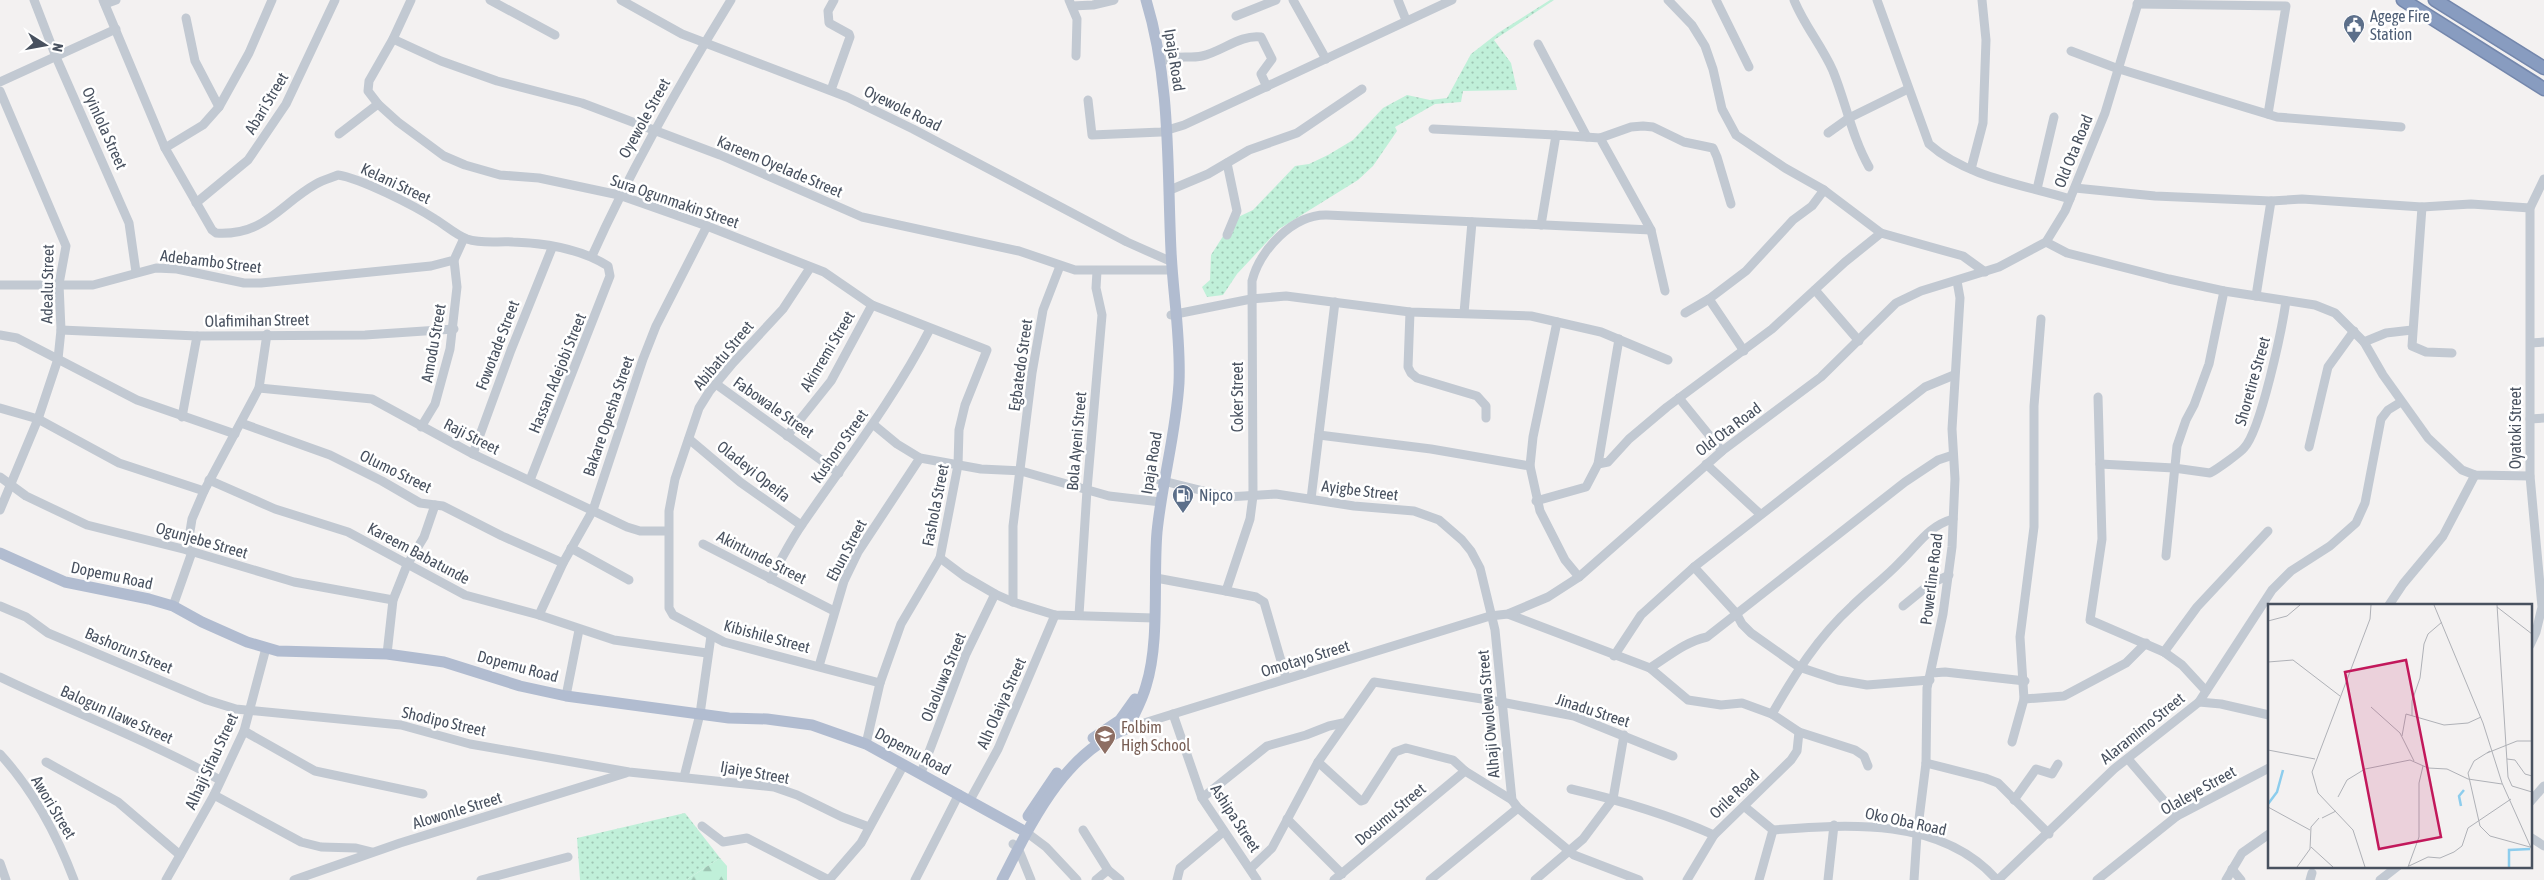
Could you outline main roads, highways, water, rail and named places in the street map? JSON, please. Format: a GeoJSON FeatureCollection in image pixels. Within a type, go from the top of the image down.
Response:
{"type":"FeatureCollection","features":[{"type":"Feature","properties":{"kind":"highway"},"geometry":{"type":"LineString","coordinates":[[2404,0],[2544,89]]}},
{"type":"Feature","properties":{"kind":"highway"},"geometry":{"type":"LineString","coordinates":[[2435,0],[2544,68]]}},
{"type":"Feature","properties":{"kind":"main road","name":"Ipaja Road"},"geometry":{"type":"LineString","coordinates":[[1023,831],[1079,759],[1124,724],[1147,685],[1151,618],[1151,540],[1179,384],[1169,265],[1160,62],[1151,28],[1140,0]]}},
{"type":"Feature","properties":{"kind":"main road","name":"Ipaja Road"},"geometry":{"type":"LineString","coordinates":[[1146,0],[1170,190],[1169,265]]}},
{"type":"Feature","properties":{"kind":"main road","name":"Ipaja Road"},"geometry":{"type":"LineString","coordinates":[[1151,618],[1156,578],[1158,501]]}},
{"type":"Feature","properties":{"kind":"main road","name":"Dopemu Road"},"geometry":{"type":"LineString","coordinates":[[0,553],[65,582],[124,593],[173,606],[202,622],[266,648],[304,654],[387,654],[444,662],[513,684],[566,696],[730,718],[767,718],[812,725],[866,744],[1023,831]]}},
{"type":"Feature","properties":{"kind":"main road"},"geometry":{"type":"LineString","coordinates":[[1002,880],[1023,831]]}},
{"type":"Feature","properties":{"kind":"main road"},"geometry":{"type":"LineString","coordinates":[[995,880],[1016,846]]}},
{"type":"Feature","properties":{"kind":"place","name":"Agege Fire Station"},"geometry":{"type":"Point","coordinates":[2354,44]}},
{"type":"Feature","properties":{"kind":"place","name":"Nipco"},"geometry":{"type":"Point","coordinates":[1183,514]}},
{"type":"Feature","properties":{"kind":"place","name":"Folbim High School"},"geometry":{"type":"Point","coordinates":[1105,755]}}]}
